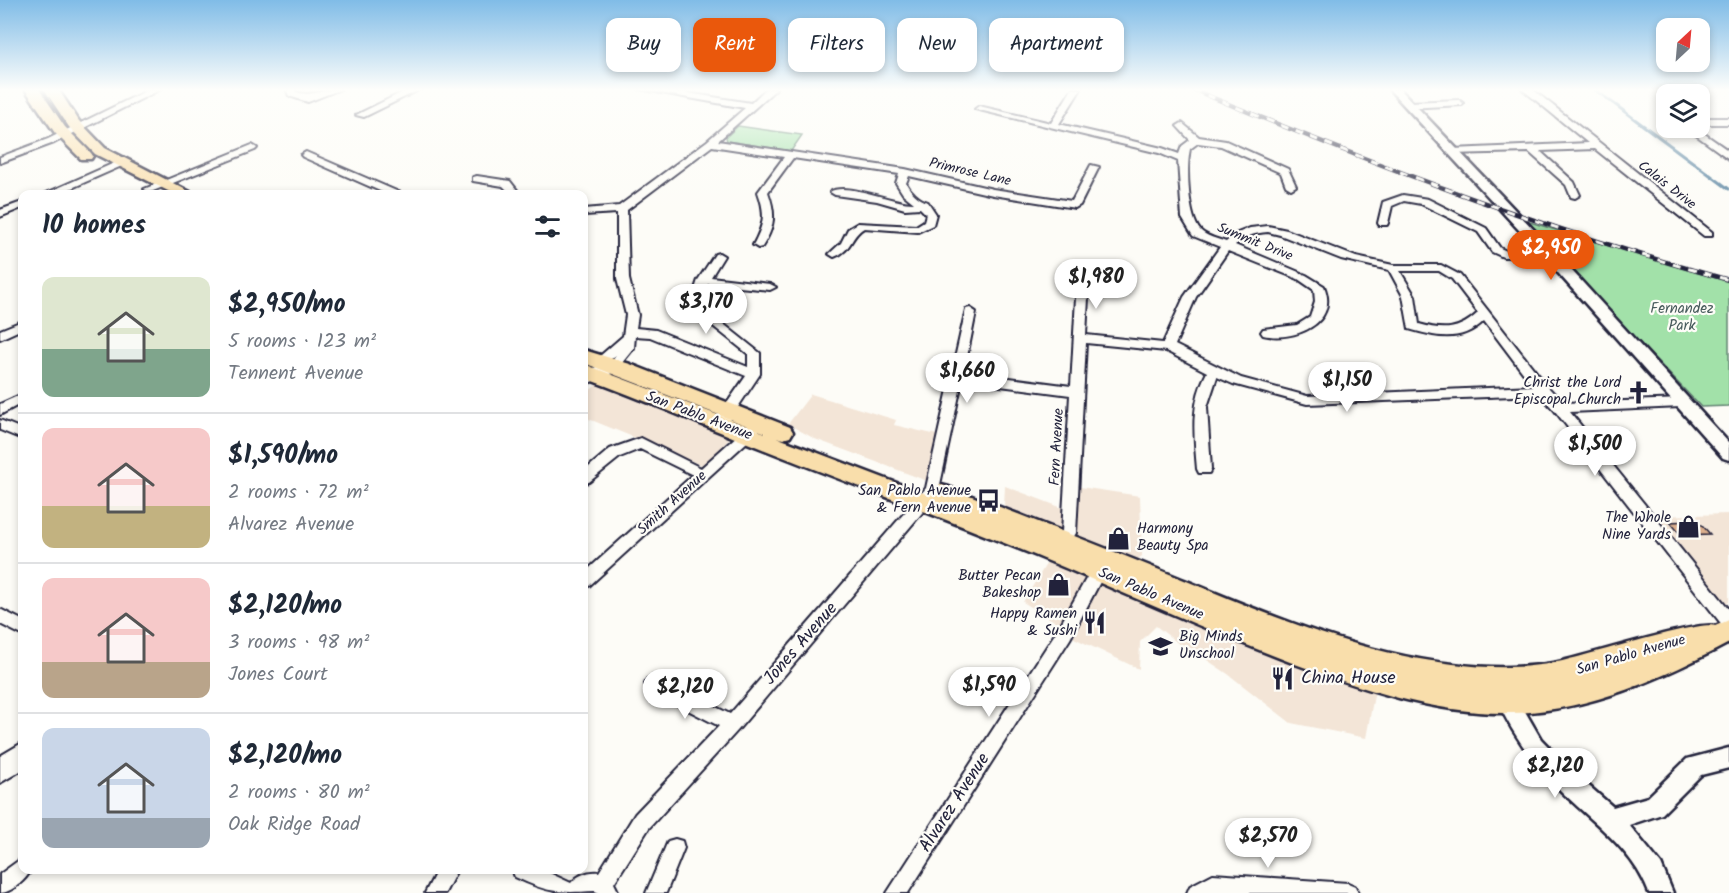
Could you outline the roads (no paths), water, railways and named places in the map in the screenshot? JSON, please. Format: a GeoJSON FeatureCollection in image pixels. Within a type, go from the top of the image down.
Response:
{"type":"FeatureCollection","features":[{"type":"Feature","properties":{"kind":"main road"},"geometry":{"type":"LineString","coordinates":[[71,132],[82,153],[114,166],[158,189]]}},
{"type":"Feature","properties":{"kind":"main road","name":"San Pablo Avenue"},"geometry":{"type":"LineString","coordinates":[[592,368],[725,417],[1061,548],[1238,631],[1353,673],[1454,697],[1503,690],[1556,697],[1601,687],[1674,661],[1729,630]]}},
{"type":"Feature","properties":{"kind":"main road"},"geometry":{"type":"LineString","coordinates":[[0,771],[18,758]]}},
{"type":"Feature","properties":{"kind":"street"},"geometry":{"type":"LineString","coordinates":[[588,212],[622,209],[724,131]]}},
{"type":"Feature","properties":{"kind":"street"},"geometry":{"type":"LineString","coordinates":[[1073,131],[1162,151],[1183,159],[1185,148],[1196,140]]}},
{"type":"Feature","properties":{"kind":"street"},"geometry":{"type":"LineString","coordinates":[[1187,131],[1196,140],[1223,143],[1285,171],[1291,186]]}},
{"type":"Feature","properties":{"kind":"street"},"geometry":{"type":"LineString","coordinates":[[1432,131],[1548,253],[1729,454]]}},
{"type":"Feature","properties":{"kind":"street","name":"Calais Drive"},"geometry":{"type":"LineString","coordinates":[[1576,131],[1708,234]]}},
{"type":"Feature","properties":{"kind":"street"},"geometry":{"type":"LineString","coordinates":[[0,160],[71,132]]}},
{"type":"Feature","properties":{"kind":"street"},"geometry":{"type":"LineString","coordinates":[[1705,138],[1729,156]]}},
{"type":"Feature","properties":{"kind":"street","name":"Primrose Lane"},"geometry":{"type":"LineString","coordinates":[[710,143],[906,172],[993,192],[1075,205],[1082,195],[1085,180],[1094,167]]}},
{"type":"Feature","properties":{"kind":"street"},"geometry":{"type":"LineString","coordinates":[[1452,152],[1594,146]]}},
{"type":"Feature","properties":{"kind":"street"},"geometry":{"type":"LineString","coordinates":[[158,189],[252,148]]}},
{"type":"Feature","properties":{"kind":"street"},"geometry":{"type":"LineString","coordinates":[[1532,149],[1570,184],[1575,195]]}},
{"type":"Feature","properties":{"kind":"street"},"geometry":{"type":"LineString","coordinates":[[306,155],[386,190]]}},
{"type":"Feature","properties":{"kind":"street"},"geometry":{"type":"LineString","coordinates":[[758,245],[771,222],[770,211],[763,192],[790,155]]}},
{"type":"Feature","properties":{"kind":"street","name":"Summit Drive"},"geometry":{"type":"LineString","coordinates":[[1183,159],[1186,218],[1197,234],[1302,276],[1320,288],[1323,305],[1312,324],[1298,332],[1267,332]]}},
{"type":"Feature","properties":{"kind":"street"},"geometry":{"type":"LineString","coordinates":[[59,190],[114,166]]}},
{"type":"Feature","properties":{"kind":"street"},"geometry":{"type":"LineString","coordinates":[[834,254],[846,245],[852,231],[862,225],[918,229],[929,223],[931,214],[924,204],[904,190],[901,183],[906,172]]}},
{"type":"Feature","properties":{"kind":"street"},"geometry":{"type":"LineString","coordinates":[[477,179],[506,183],[512,190]]}},
{"type":"Feature","properties":{"kind":"street"},"geometry":{"type":"LineString","coordinates":[[835,192],[880,198],[895,206],[911,208],[924,204]]}},
{"type":"Feature","properties":{"kind":"street"},"geometry":{"type":"LineString","coordinates":[[1383,223],[1387,204],[1403,198],[1424,201],[1482,231],[1496,250],[1507,255],[1548,253]]}},
{"type":"Feature","properties":{"kind":"street"},"geometry":{"type":"LineString","coordinates":[[0,214],[18,207]]}},
{"type":"Feature","properties":{"kind":"street"},"geometry":{"type":"LineString","coordinates":[[592,368],[628,348],[632,315],[623,279],[622,209]]}},
{"type":"Feature","properties":{"kind":"street"},"geometry":{"type":"LineString","coordinates":[[1167,347],[1176,320],[1188,297],[1223,246],[1248,230],[1265,229],[1286,232],[1341,256],[1393,268],[1441,268],[1456,277],[1543,390],[1560,408],[1729,621]]}},
{"type":"Feature","properties":{"kind":"street"},"geometry":{"type":"LineString","coordinates":[[719,256],[704,280],[695,307],[754,353],[754,374],[725,417]]}},
{"type":"Feature","properties":{"kind":"street"},"geometry":{"type":"LineString","coordinates":[[1393,268],[1409,296],[1413,326],[1446,335],[1471,328],[1484,314]]}},
{"type":"Feature","properties":{"kind":"street"},"geometry":{"type":"LineString","coordinates":[[704,280],[770,287]]}},
{"type":"Feature","properties":{"kind":"street","name":"Fern Avenue"},"geometry":{"type":"LineString","coordinates":[[1061,548],[1069,533],[1083,280]]}},
{"type":"Feature","properties":{"kind":"street"},"geometry":{"type":"LineString","coordinates":[[928,496],[958,376],[970,312]]}},
{"type":"Feature","properties":{"kind":"street"},"geometry":{"type":"LineString","coordinates":[[0,335],[18,327]]}},
{"type":"Feature","properties":{"kind":"street"},"geometry":{"type":"LineString","coordinates":[[629,336],[651,333],[754,374]]}},
{"type":"Feature","properties":{"kind":"street"},"geometry":{"type":"LineString","coordinates":[[1079,338],[1167,347],[1237,381],[1307,400],[1543,390]]}},
{"type":"Feature","properties":{"kind":"street"},"geometry":{"type":"LineString","coordinates":[[1204,469],[1200,406],[1203,392],[1214,371]]}},
{"type":"Feature","properties":{"kind":"street"},"geometry":{"type":"LineString","coordinates":[[958,376],[1077,391]]}},
{"type":"Feature","properties":{"kind":"street"},"geometry":{"type":"LineString","coordinates":[[0,410],[18,400]]}},
{"type":"Feature","properties":{"kind":"street"},"geometry":{"type":"LineString","coordinates":[[1560,408],[1681,402]]}},
{"type":"Feature","properties":{"kind":"street"},"geometry":{"type":"LineString","coordinates":[[0,425],[18,432]]}},
{"type":"Feature","properties":{"kind":"street","name":"Smith Avenue"},"geometry":{"type":"LineString","coordinates":[[588,578],[753,429]]}},
{"type":"Feature","properties":{"kind":"street"},"geometry":{"type":"LineString","coordinates":[[588,475],[615,453],[640,443],[704,475]]}},
{"type":"Feature","properties":{"kind":"street","name":"Jones Avenue"},"geometry":{"type":"LineString","coordinates":[[606,887],[642,821],[732,724],[928,496]]}},
{"type":"Feature","properties":{"kind":"street","name":"Alvarez Avenue"},"geometry":{"type":"LineString","coordinates":[[897,893],[1064,634],[1101,565]]}},
{"type":"Feature","properties":{"kind":"street"},"geometry":{"type":"LineString","coordinates":[[0,616],[18,626]]}},
{"type":"Feature","properties":{"kind":"street"},"geometry":{"type":"LineString","coordinates":[[653,684],[732,724]]}},
{"type":"Feature","properties":{"kind":"street"},"geometry":{"type":"LineString","coordinates":[[1503,690],[1533,746],[1567,782],[1610,819],[1653,872],[1661,893]]}},
{"type":"Feature","properties":{"kind":"street"},"geometry":{"type":"LineString","coordinates":[[1610,819],[1654,806],[1695,766],[1727,758]]}},
{"type":"Feature","properties":{"kind":"street"},"geometry":{"type":"LineString","coordinates":[[656,893],[675,848]]}},
{"type":"Feature","properties":{"kind":"street"},"geometry":{"type":"LineString","coordinates":[[0,886],[18,871]]}},
{"type":"Feature","properties":{"kind":"street"},"geometry":{"type":"LineString","coordinates":[[435,893],[445,874]]}},
{"type":"Feature","properties":{"kind":"street"},"geometry":{"type":"LineString","coordinates":[[530,874],[570,893]]}},
{"type":"Feature","properties":{"kind":"street"},"geometry":{"type":"LineString","coordinates":[[576,893],[586,882],[606,887]]}},
{"type":"Feature","properties":{"kind":"street"},"geometry":{"type":"LineString","coordinates":[[1197,893],[1213,884],[1348,893]]}},
{"type":"Feature","properties":{"kind":"waterway"},"geometry":{"type":"LineString","coordinates":[[1650,131],[1729,189]]}},
{"type":"Feature","properties":{"kind":"railway"},"geometry":{"type":"LineString","coordinates":[[1294,131],[1525,217],[1729,280]]}},
{"type":"Feature","properties":{"kind":"place","name":"Christ the Lord Episcopal Church"},"geometry":{"type":"Point","coordinates":[1639,392]}},
{"type":"Feature","properties":{"kind":"place","name":"San Pablo Avenue & Fern Avenue"},"geometry":{"type":"Point","coordinates":[989,500]}},
{"type":"Feature","properties":{"kind":"place","name":"The Whole Nine Yards"},"geometry":{"type":"Point","coordinates":[1689,527]}},
{"type":"Feature","properties":{"kind":"place","name":"Harmony Beauty Spa"},"geometry":{"type":"Point","coordinates":[1119,538]}},
{"type":"Feature","properties":{"kind":"place","name":"Butter Pecan Bakeshop"},"geometry":{"type":"Point","coordinates":[1059,585]}},
{"type":"Feature","properties":{"kind":"place","name":"Happy Ramen & Sushi"},"geometry":{"type":"Point","coordinates":[1095,623]}},
{"type":"Feature","properties":{"kind":"place","name":"Big Minds Unschool"},"geometry":{"type":"Point","coordinates":[1161,646]}},
{"type":"Feature","properties":{"kind":"place","name":"China House"},"geometry":{"type":"Point","coordinates":[1283,678]}},
{"type":"Feature","properties":{"kind":"park label","name":"Fernandez Park"},"geometry":{"type":"Point","coordinates":[1682,318]}}]}
